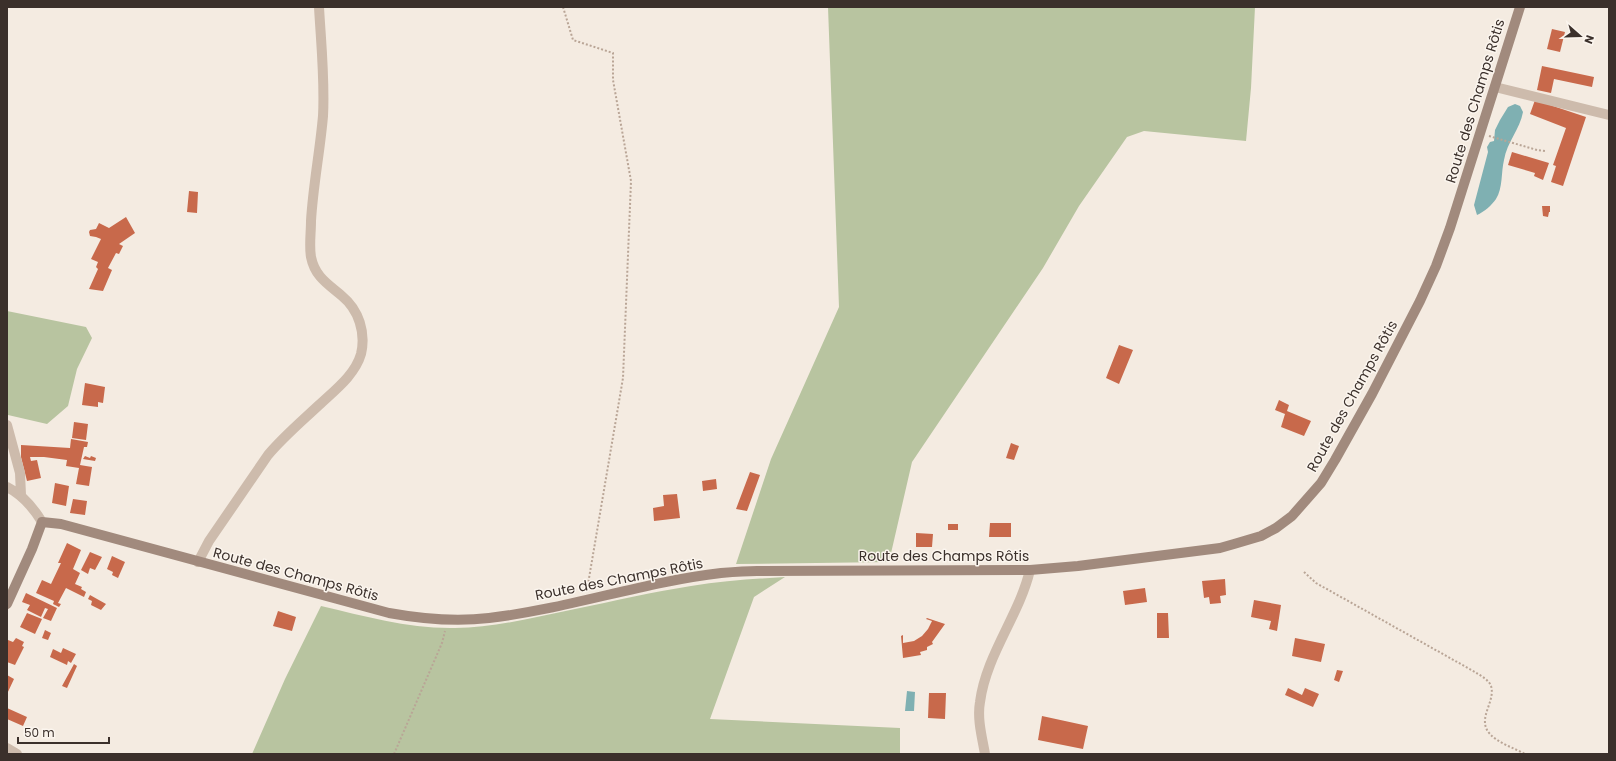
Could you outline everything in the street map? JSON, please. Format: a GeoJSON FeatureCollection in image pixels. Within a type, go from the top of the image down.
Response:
{"type":"FeatureCollection","features":[{"type":"Feature","properties":{"kind":"street"},"geometry":{"type":"LineString","coordinates":[[198,562],[209,541],[268,456],[278,444],[344,382],[357,364],[361,354],[361,323],[343,297],[321,279],[314,266],[310,251],[312,203],[323,116],[319,7]]}},
{"type":"Feature","properties":{"kind":"street","name":"Route des Champs Rôtis"},"geometry":{"type":"LineString","coordinates":[[42,522],[57,523],[389,613],[420,618],[446,619],[489,618],[585,601],[682,579],[722,573],[757,571],[1030,570],[1078,566],[1220,548],[1261,536],[1276,528],[1292,516],[1321,482],[1372,394],[1420,302],[1436,266],[1450,228],[1520,7]]}},
{"type":"Feature","properties":{"kind":"street"},"geometry":{"type":"LineString","coordinates":[[1495,87],[1609,115]]}},
{"type":"Feature","properties":{"kind":"street"},"geometry":{"type":"LineString","coordinates":[[7,425],[20,473],[21,495]]}},
{"type":"Feature","properties":{"kind":"street"},"geometry":{"type":"LineString","coordinates":[[7,487],[21,495],[35,510],[42,522],[32,549],[7,604]]}},
{"type":"Feature","properties":{"kind":"street"},"geometry":{"type":"LineString","coordinates":[[985,754],[979,714],[981,692],[992,660],[1026,590],[1030,570]]}},
{"type":"Feature","properties":{"kind":"street"},"geometry":{"type":"LineString","coordinates":[[7,748],[17,754]]}},
{"type":"Feature","properties":{"kind":"path"},"geometry":{"type":"LineString","coordinates":[[563,7],[573,40],[613,53],[612,80],[631,181],[623,378],[585,601]]}},
{"type":"Feature","properties":{"kind":"path"},"geometry":{"type":"LineString","coordinates":[[1496,138],[1545,151]]}},
{"type":"Feature","properties":{"kind":"path"},"geometry":{"type":"LineString","coordinates":[[1304,572],[1316,583],[1487,680],[1491,686],[1492,692],[1486,714],[1486,728],[1495,738],[1525,754]]}},
{"type":"Feature","properties":{"kind":"path"},"geometry":{"type":"LineString","coordinates":[[394,754],[442,643],[446,619]]}},
{"type":"Feature","properties":{"kind":"green space"},"geometry":{"type":"Polygon","coordinates":[[[828,7],[1255,7],[1251,88],[1246,141],[1144,131],[1127,137],[1079,206],[1043,268],[912,462],[889,562],[736,564],[771,459],[839,307],[828,7]]]}},
{"type":"Feature","properties":{"kind":"green space"},"geometry":{"type":"Polygon","coordinates":[[[7,311],[86,327],[92,338],[77,369],[68,406],[47,424],[8,415],[7,311]]]}},
{"type":"Feature","properties":{"kind":"green space"},"geometry":{"type":"Polygon","coordinates":[[[785,577],[754,597],[710,719],[900,728],[900,754],[252,754],[285,679],[321,606],[401,624],[450,628],[481,627],[691,586],[726,581],[785,577]]]}},
{"type":"Feature","properties":{"kind":"water"},"geometry":{"type":"Polygon","coordinates":[[[1515,104],[1520,106],[1523,112],[1506,153],[1498,195],[1490,206],[1477,215],[1474,205],[1488,152],[1487,147],[1490,142],[1494,141],[1495,130],[1508,107],[1515,104]]]}},
{"type":"Feature","properties":{"kind":"water"},"geometry":{"type":"Polygon","coordinates":[[[907,691],[915,692],[914,711],[905,711],[907,691]]]}},
{"type":"Feature","properties":{"kind":"building"},"geometry":{"type":"Polygon","coordinates":[[[1552,29],[1565,32],[1560,52],[1547,49],[1552,29]]]}},
{"type":"Feature","properties":{"kind":"building"},"geometry":{"type":"Polygon","coordinates":[[[1542,66],[1594,77],[1592,87],[1554,79],[1551,93],[1537,90],[1542,66]]]}},
{"type":"Feature","properties":{"kind":"building"},"geometry":{"type":"Polygon","coordinates":[[[1535,100],[1586,117],[1563,186],[1551,182],[1556,166],[1553,165],[1566,128],[1530,114],[1535,100]]]}},
{"type":"Feature","properties":{"kind":"building"},"geometry":{"type":"Polygon","coordinates":[[[1512,152],[1549,163],[1543,180],[1534,176],[1535,173],[1508,165],[1512,152]]]}},
{"type":"Feature","properties":{"kind":"building"},"geometry":{"type":"Polygon","coordinates":[[[189,191],[198,192],[197,213],[187,212],[189,191]]]}},
{"type":"Feature","properties":{"kind":"building"},"geometry":{"type":"Polygon","coordinates":[[[1542,206],[1550,206],[1548,217],[1543,216],[1542,206]]]}},
{"type":"Feature","properties":{"kind":"building"},"geometry":{"type":"Polygon","coordinates":[[[126,217],[135,233],[119,244],[123,246],[119,254],[116,253],[108,268],[112,270],[103,291],[89,289],[98,269],[96,267],[98,262],[91,259],[101,239],[90,236],[90,230],[96,229],[99,223],[109,228],[126,217]]]}},
{"type":"Feature","properties":{"kind":"building"},"geometry":{"type":"Polygon","coordinates":[[[1119,345],[1133,350],[1119,384],[1106,378],[1119,345]]]}},
{"type":"Feature","properties":{"kind":"building"},"geometry":{"type":"Polygon","coordinates":[[[85,383],[105,387],[103,403],[98,402],[98,407],[82,405],[85,383]]]}},
{"type":"Feature","properties":{"kind":"building"},"geometry":{"type":"Polygon","coordinates":[[[1279,400],[1289,405],[1287,411],[1311,421],[1304,436],[1281,427],[1285,414],[1275,410],[1279,400]]]}},
{"type":"Feature","properties":{"kind":"building"},"geometry":{"type":"Polygon","coordinates":[[[74,422],[88,424],[86,440],[72,438],[74,422]]]}},
{"type":"Feature","properties":{"kind":"building"},"geometry":{"type":"Polygon","coordinates":[[[71,439],[88,442],[87,447],[84,447],[80,465],[92,467],[89,486],[76,484],[79,468],[66,466],[67,460],[44,457],[30,457],[31,461],[37,460],[41,478],[27,481],[21,457],[21,445],[70,448],[71,439]]]}},
{"type":"Feature","properties":{"kind":"building"},"geometry":{"type":"Polygon","coordinates":[[[1011,443],[1019,446],[1014,460],[1006,458],[1011,443]]]}},
{"type":"Feature","properties":{"kind":"building"},"geometry":{"type":"Polygon","coordinates":[[[85,456],[96,458],[95,461],[83,459],[85,456]]]}},
{"type":"Feature","properties":{"kind":"building"},"geometry":{"type":"Polygon","coordinates":[[[750,472],[760,475],[747,511],[736,509],[750,472]]]}},
{"type":"Feature","properties":{"kind":"building"},"geometry":{"type":"Polygon","coordinates":[[[716,479],[717,489],[703,491],[702,481],[716,479]]]}},
{"type":"Feature","properties":{"kind":"building"},"geometry":{"type":"Polygon","coordinates":[[[55,483],[69,486],[66,506],[52,503],[55,483]]]}},
{"type":"Feature","properties":{"kind":"building"},"geometry":{"type":"Polygon","coordinates":[[[677,494],[680,518],[654,521],[653,508],[664,506],[663,495],[677,494]]]}},
{"type":"Feature","properties":{"kind":"building"},"geometry":{"type":"Polygon","coordinates":[[[73,499],[87,501],[85,515],[70,513],[73,499]]]}},
{"type":"Feature","properties":{"kind":"building"},"geometry":{"type":"Polygon","coordinates":[[[990,523],[1011,523],[1011,537],[989,537],[990,523]]]}},
{"type":"Feature","properties":{"kind":"building"},"geometry":{"type":"Polygon","coordinates":[[[948,524],[958,524],[958,530],[948,530],[948,524]]]}},
{"type":"Feature","properties":{"kind":"building"},"geometry":{"type":"Polygon","coordinates":[[[916,533],[933,534],[932,547],[916,547],[916,533]]]}},
{"type":"Feature","properties":{"kind":"building"},"geometry":{"type":"Polygon","coordinates":[[[67,543],[81,550],[73,569],[80,573],[75,584],[82,587],[81,589],[86,592],[84,597],[66,588],[58,603],[61,604],[59,607],[53,604],[54,601],[36,593],[42,580],[51,584],[61,563],[58,563],[67,543]]]}},
{"type":"Feature","properties":{"kind":"building"},"geometry":{"type":"Polygon","coordinates":[[[90,552],[102,557],[95,570],[90,568],[88,574],[81,570],[90,552]]]}},
{"type":"Feature","properties":{"kind":"building"},"geometry":{"type":"Polygon","coordinates":[[[112,556],[125,562],[118,578],[112,575],[113,572],[107,569],[112,556]]]}},
{"type":"Feature","properties":{"kind":"building"},"geometry":{"type":"Polygon","coordinates":[[[1225,579],[1226,595],[1220,596],[1221,603],[1210,604],[1209,597],[1204,598],[1202,581],[1225,579]]]}},
{"type":"Feature","properties":{"kind":"building"},"geometry":{"type":"Polygon","coordinates":[[[1145,588],[1147,602],[1125,605],[1123,591],[1145,588]]]}},
{"type":"Feature","properties":{"kind":"building"},"geometry":{"type":"Polygon","coordinates":[[[26,593],[57,608],[51,621],[43,618],[48,609],[45,608],[41,617],[27,610],[30,605],[22,602],[26,593]]]}},
{"type":"Feature","properties":{"kind":"building"},"geometry":{"type":"Polygon","coordinates":[[[90,595],[106,604],[101,610],[91,605],[92,601],[88,599],[90,595]]]}},
{"type":"Feature","properties":{"kind":"building"},"geometry":{"type":"Polygon","coordinates":[[[1254,600],[1281,605],[1277,631],[1269,629],[1271,621],[1251,617],[1254,600]]]}},
{"type":"Feature","properties":{"kind":"building"},"geometry":{"type":"Polygon","coordinates":[[[278,611],[296,617],[292,631],[273,626],[278,611]]]}},
{"type":"Feature","properties":{"kind":"building"},"geometry":{"type":"Polygon","coordinates":[[[27,613],[42,619],[35,634],[20,627],[27,613]]]}},
{"type":"Feature","properties":{"kind":"building"},"geometry":{"type":"Polygon","coordinates":[[[1157,613],[1168,613],[1169,638],[1157,638],[1157,613]]]}},
{"type":"Feature","properties":{"kind":"building"},"geometry":{"type":"Polygon","coordinates":[[[927,618],[945,624],[932,642],[933,644],[927,647],[927,650],[920,652],[921,655],[903,658],[901,636],[903,635],[903,643],[914,641],[922,636],[932,621],[926,619],[927,618]]]}},
{"type":"Feature","properties":{"kind":"building"},"geometry":{"type":"Polygon","coordinates":[[[45,630],[51,633],[48,640],[42,638],[45,630]]]}},
{"type":"Feature","properties":{"kind":"building"},"geometry":{"type":"Polygon","coordinates":[[[16,638],[24,642],[22,646],[24,647],[15,665],[7,662],[7,641],[13,642],[16,638]]]}},
{"type":"Feature","properties":{"kind":"building"},"geometry":{"type":"Polygon","coordinates":[[[1295,638],[1325,644],[1321,662],[1292,656],[1295,638]]]}},
{"type":"Feature","properties":{"kind":"building"},"geometry":{"type":"Polygon","coordinates":[[[63,648],[76,654],[71,663],[68,661],[67,665],[50,657],[53,649],[61,653],[63,648]]]}},
{"type":"Feature","properties":{"kind":"building"},"geometry":{"type":"Polygon","coordinates":[[[74,664],[77,666],[67,688],[62,686],[74,664]]]}},
{"type":"Feature","properties":{"kind":"building"},"geometry":{"type":"Polygon","coordinates":[[[1337,670],[1343,671],[1339,682],[1334,680],[1337,670]]]}},
{"type":"Feature","properties":{"kind":"building"},"geometry":{"type":"Polygon","coordinates":[[[7,675],[14,679],[7,694],[7,675]]]}},
{"type":"Feature","properties":{"kind":"building"},"geometry":{"type":"Polygon","coordinates":[[[1288,688],[1302,695],[1305,688],[1319,694],[1313,707],[1285,695],[1288,688]]]}},
{"type":"Feature","properties":{"kind":"building"},"geometry":{"type":"Polygon","coordinates":[[[929,693],[946,693],[945,719],[928,718],[929,693]]]}},
{"type":"Feature","properties":{"kind":"building"},"geometry":{"type":"Polygon","coordinates":[[[7,708],[27,717],[23,726],[7,719],[7,708]]]}},
{"type":"Feature","properties":{"kind":"building"},"geometry":{"type":"Polygon","coordinates":[[[1042,716],[1088,726],[1083,749],[1038,740],[1042,716]]]}}]}
